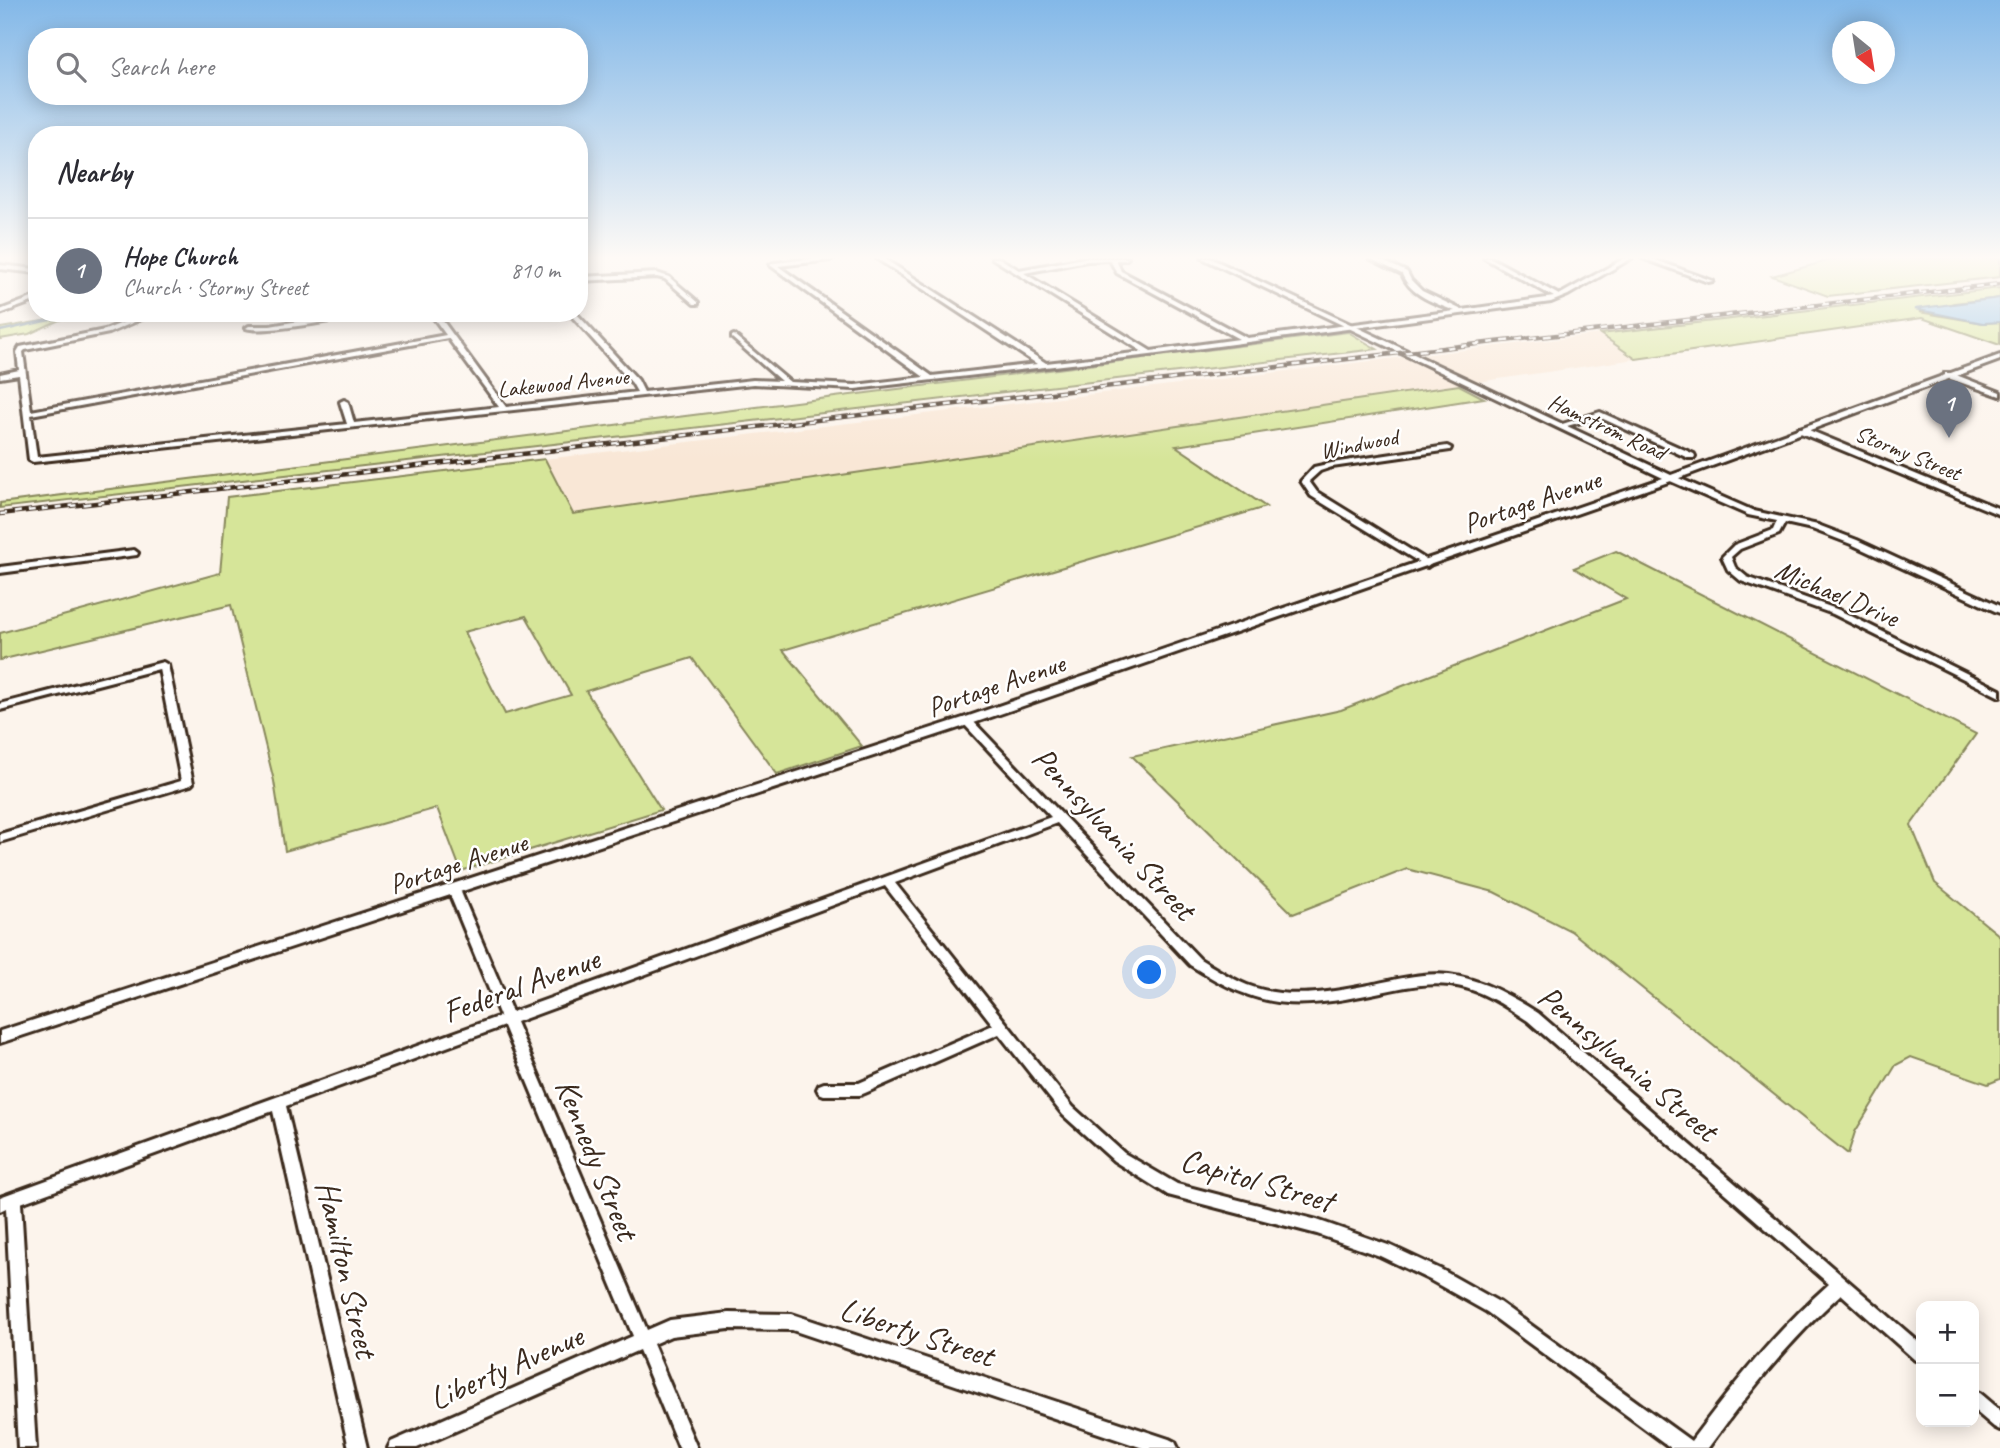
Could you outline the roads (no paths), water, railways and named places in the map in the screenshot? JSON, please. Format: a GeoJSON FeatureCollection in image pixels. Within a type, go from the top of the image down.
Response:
{"type":"FeatureCollection","features":[{"type":"Feature","properties":{"kind":"street"},"geometry":{"type":"LineString","coordinates":[[122,326],[107,332],[22,348],[20,352],[27,414],[450,336]]}},
{"type":"Feature","properties":{"kind":"street"},"geometry":{"type":"LineString","coordinates":[[249,328],[284,326]]}},
{"type":"Feature","properties":{"kind":"street"},"geometry":{"type":"LineString","coordinates":[[442,326],[503,408]]}},
{"type":"Feature","properties":{"kind":"street"},"geometry":{"type":"LineString","coordinates":[[583,326],[635,382],[642,394]]}},
{"type":"Feature","properties":{"kind":"street"},"geometry":{"type":"LineString","coordinates":[[857,326],[931,379]]}},
{"type":"Feature","properties":{"kind":"street"},"geometry":{"type":"LineString","coordinates":[[983,326],[1044,365]]}},
{"type":"Feature","properties":{"kind":"street"},"geometry":{"type":"LineString","coordinates":[[1106,326],[1150,353]]}},
{"type":"Feature","properties":{"kind":"street"},"geometry":{"type":"LineString","coordinates":[[1218,326],[1245,340]]}},
{"type":"Feature","properties":{"kind":"street","name":"Hamstrom Road"},"geometry":{"type":"LineString","coordinates":[[1346,326],[1719,502],[1815,527],[1854,542],[2000,610]]}},
{"type":"Feature","properties":{"kind":"street","name":"Lakewood Avenue"},"geometry":{"type":"LineString","coordinates":[[27,414],[33,460],[753,382],[835,387],[931,379],[1349,326]]}},
{"type":"Feature","properties":{"kind":"street"},"geometry":{"type":"LineString","coordinates":[[734,337],[787,383]]}},
{"type":"Feature","properties":{"kind":"street","name":"Portage Avenue"},"geometry":{"type":"LineString","coordinates":[[0,1037],[967,721],[1427,564],[2000,357]]}},
{"type":"Feature","properties":{"kind":"street"},"geometry":{"type":"LineString","coordinates":[[0,376],[22,372]]}},
{"type":"Feature","properties":{"kind":"street"},"geometry":{"type":"LineString","coordinates":[[1948,375],[2000,394]]}},
{"type":"Feature","properties":{"kind":"street"},"geometry":{"type":"LineString","coordinates":[[344,402],[351,424]]}},
{"type":"Feature","properties":{"kind":"street"},"geometry":{"type":"LineString","coordinates":[[1560,426],[1600,414],[1691,456]]}},
{"type":"Feature","properties":{"kind":"street"},"geometry":{"type":"LineString","coordinates":[[196,441],[201,429]]}},
{"type":"Feature","properties":{"kind":"street","name":"Stormy Street"},"geometry":{"type":"LineString","coordinates":[[1801,430],[2000,512]]}},
{"type":"Feature","properties":{"kind":"street","name":"Windwood"},"geometry":{"type":"LineString","coordinates":[[1427,564],[1314,494],[1305,481],[1308,474],[1332,465],[1447,448]]}},
{"type":"Feature","properties":{"kind":"street","name":"Michael Drive"},"geometry":{"type":"LineString","coordinates":[[1782,520],[1776,532],[1737,547],[1726,557],[1731,568],[1744,579],[1765,588],[1836,612],[2000,694]]}},
{"type":"Feature","properties":{"kind":"street"},"geometry":{"type":"LineString","coordinates":[[0,570],[134,553]]}},
{"type":"Feature","properties":{"kind":"street"},"geometry":{"type":"LineString","coordinates":[[0,708],[163,665],[187,783],[0,838]]}},
{"type":"Feature","properties":{"kind":"street","name":"Pennsylvania Street"},"geometry":{"type":"LineString","coordinates":[[967,721],[1195,962],[1229,985],[1274,999],[1318,1000],[1407,982],[1450,980],[1511,1002],[1533,1017],[1916,1350]]}},
{"type":"Feature","properties":{"kind":"street","name":"Federal Avenue"},"geometry":{"type":"LineString","coordinates":[[7,1202],[1060,818]]}},
{"type":"Feature","properties":{"kind":"street","name":"Capitol Street"},"geometry":{"type":"LineString","coordinates":[[887,881],[1068,1111],[1119,1157],[1147,1177],[1172,1190],[1317,1227],[1385,1251],[1436,1275],[1493,1307],[1686,1448]]}},
{"type":"Feature","properties":{"kind":"street","name":"Kennedy Street"},"geometry":{"type":"LineString","coordinates":[[453,890],[509,1018],[640,1340],[688,1448]]}},
{"type":"Feature","properties":{"kind":"street"},"geometry":{"type":"LineString","coordinates":[[824,1089],[860,1088],[1002,1027]]}},
{"type":"Feature","properties":{"kind":"street","name":"Hamilton Street"},"geometry":{"type":"LineString","coordinates":[[278,1103],[358,1448]]}},
{"type":"Feature","properties":{"kind":"street"},"geometry":{"type":"LineString","coordinates":[[7,1202],[27,1448]]}},
{"type":"Feature","properties":{"kind":"street"},"geometry":{"type":"LineString","coordinates":[[1697,1448],[1756,1366],[1811,1309],[1840,1285]]}},
{"type":"Feature","properties":{"kind":"street","name":"Liberty Street"},"geometry":{"type":"LineString","coordinates":[[640,1340],[670,1328],[729,1321],[792,1322],[1169,1448]]}},
{"type":"Feature","properties":{"kind":"street","name":"Liberty Avenue"},"geometry":{"type":"LineString","coordinates":[[397,1448],[640,1340]]}},
{"type":"Feature","properties":{"kind":"street"},"geometry":{"type":"LineString","coordinates":[[1979,1403],[2000,1422]]}},
{"type":"Feature","properties":{"kind":"waterway"},"geometry":{"type":"LineString","coordinates":[[0,331],[24,326]]}},
{"type":"Feature","properties":{"kind":"railway"},"geometry":{"type":"LineString","coordinates":[[0,514],[1638,326]]}},
{"type":"Feature","properties":{"kind":"place","name":"Hope Church"},"geometry":{"type":"Point","coordinates":[1949,438]}}]}
